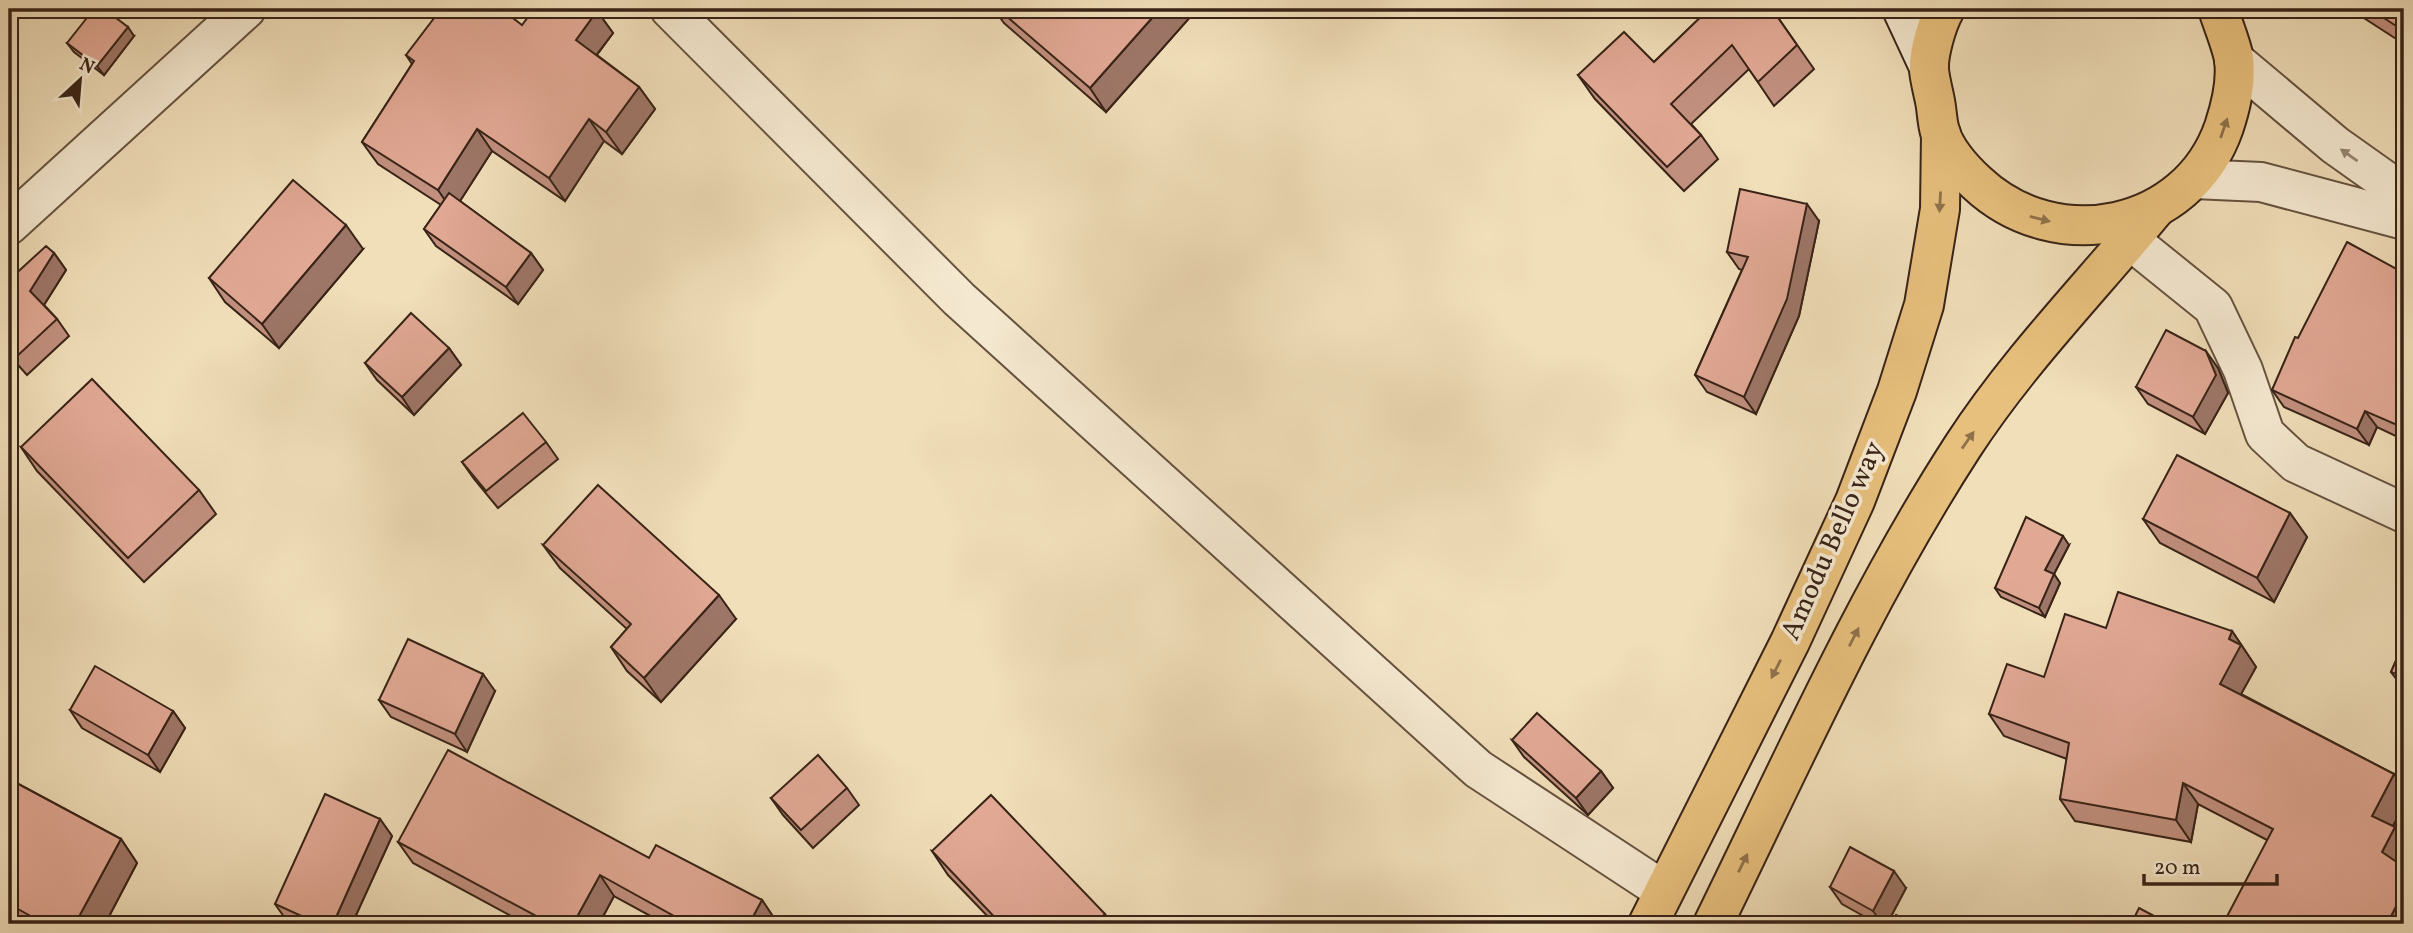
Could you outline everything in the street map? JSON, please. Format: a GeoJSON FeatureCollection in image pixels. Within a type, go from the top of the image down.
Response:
{"type":"FeatureCollection","features":[{"type":"Feature","properties":{"kind":"main road"},"geometry":{"type":"LineString","coordinates":[[1945,9],[1938,20],[1929,67],[1941,134],[1963,170],[1994,199],[2032,219],[2074,227],[2116,223],[2156,208],[2194,179],[2218,144],[2232,103],[2234,60],[2218,9]]}},
{"type":"Feature","properties":{"kind":"main road","name":"Amodu Bello way"},"geometry":{"type":"LineString","coordinates":[[1648,924],[1790,642],[1855,500],[1897,391],[1924,305],[1940,209],[1941,134]]}},
{"type":"Feature","properties":{"kind":"main road","name":"Amodu Bello way"},"geometry":{"type":"LineString","coordinates":[[1713,924],[1905,538],[1964,444],[2020,367],[2156,208]]}},
{"type":"Feature","properties":{"kind":"street"},"geometry":{"type":"LineString","coordinates":[[9,225],[246,9]]}},
{"type":"Feature","properties":{"kind":"street"},"geometry":{"type":"LineString","coordinates":[[670,9],[959,299],[1478,769],[1664,891]]}},
{"type":"Feature","properties":{"kind":"street"},"geometry":{"type":"LineString","coordinates":[[1902,9],[1929,67]]}},
{"type":"Feature","properties":{"kind":"street"},"geometry":{"type":"LineString","coordinates":[[2234,60],[2335,145],[2404,194]]}},
{"type":"Feature","properties":{"kind":"street"},"geometry":{"type":"LineString","coordinates":[[2194,179],[2261,183],[2404,220]]}},
{"type":"Feature","properties":{"kind":"street"},"geometry":{"type":"LineString","coordinates":[[2130,240],[2213,307],[2243,370],[2265,434],[2296,463],[2404,513]]}},
{"type":"Feature","properties":{"kind":"building"},"geometry":{"type":"Polygon","coordinates":[[[94,9],[104,9],[128,27],[97,66],[67,43],[94,9]]]}},
{"type":"Feature","properties":{"kind":"building"},"geometry":{"type":"Polygon","coordinates":[[[441,9],[501,9],[522,25],[534,9],[595,9],[597,11],[576,40],[639,87],[606,132],[589,119],[549,178],[477,129],[438,190],[362,142],[414,61],[406,55],[441,9]]]}},
{"type":"Feature","properties":{"kind":"building"},"geometry":{"type":"Polygon","coordinates":[[[998,9],[1160,9],[1090,88],[998,9]]]}},
{"type":"Feature","properties":{"kind":"building"},"geometry":{"type":"Polygon","coordinates":[[[1707,9],[1772,9],[1797,45],[1758,82],[1732,45],[1671,104],[1701,135],[1667,167],[1578,75],[1624,32],[1654,62],[1707,9]]]}},
{"type":"Feature","properties":{"kind":"building"},"geometry":{"type":"Polygon","coordinates":[[[2370,9],[2404,9],[2404,31],[2370,9]]]}},
{"type":"Feature","properties":{"kind":"building"},"geometry":{"type":"Polygon","coordinates":[[[293,180],[346,225],[262,324],[209,278],[293,180]]]}},
{"type":"Feature","properties":{"kind":"building"},"geometry":{"type":"Polygon","coordinates":[[[1740,189],[1807,204],[1787,299],[1744,397],[1695,375],[1748,257],[1727,252],[1740,189]]]}},
{"type":"Feature","properties":{"kind":"building"},"geometry":{"type":"Polygon","coordinates":[[[449,193],[531,253],[506,287],[424,229],[449,193]]]}},
{"type":"Feature","properties":{"kind":"building"},"geometry":{"type":"Polygon","coordinates":[[[2347,242],[2404,273],[2404,428],[2365,411],[2357,429],[2272,390],[2295,337],[2298,338],[2347,242]]]}},
{"type":"Feature","properties":{"kind":"building"},"geometry":{"type":"Polygon","coordinates":[[[46,246],[54,253],[30,291],[57,319],[15,358],[9,350],[9,280],[46,246]]]}},
{"type":"Feature","properties":{"kind":"building"},"geometry":{"type":"Polygon","coordinates":[[[411,313],[449,348],[402,397],[365,363],[411,313]]]}},
{"type":"Feature","properties":{"kind":"building"},"geometry":{"type":"Polygon","coordinates":[[[2166,330],[2206,351],[2216,375],[2193,417],[2136,387],[2166,330]]]}},
{"type":"Feature","properties":{"kind":"building"},"geometry":{"type":"Polygon","coordinates":[[[92,379],[199,490],[128,558],[21,447],[92,379]]]}},
{"type":"Feature","properties":{"kind":"building"},"geometry":{"type":"Polygon","coordinates":[[[523,413],[546,442],[486,491],[462,462],[523,413]]]}},
{"type":"Feature","properties":{"kind":"building"},"geometry":{"type":"Polygon","coordinates":[[[2177,455],[2290,513],[2257,578],[2143,519],[2177,455]]]}},
{"type":"Feature","properties":{"kind":"building"},"geometry":{"type":"Polygon","coordinates":[[[598,485],[719,595],[644,678],[611,647],[631,624],[543,545],[598,485]]]}},
{"type":"Feature","properties":{"kind":"building"},"geometry":{"type":"Polygon","coordinates":[[[2026,517],[2063,536],[2045,570],[2054,574],[2039,608],[1995,588],[2026,517]]]}},
{"type":"Feature","properties":{"kind":"building"},"geometry":{"type":"Polygon","coordinates":[[[2118,592],[2232,631],[2229,639],[2241,645],[2220,684],[2394,774],[2372,816],[2395,827],[2382,852],[2404,867],[2404,891],[2387,924],[2223,924],[2273,829],[2183,783],[2176,820],[2060,799],[2069,743],[1989,714],[2007,664],[2044,677],[2065,614],[2106,628],[2118,592]]]}},
{"type":"Feature","properties":{"kind":"building"},"geometry":{"type":"Polygon","coordinates":[[[408,639],[483,674],[455,734],[379,700],[408,639]]]}},
{"type":"Feature","properties":{"kind":"building"},"geometry":{"type":"Polygon","coordinates":[[[2404,642],[2404,677],[2391,672],[2404,642]]]}},
{"type":"Feature","properties":{"kind":"building"},"geometry":{"type":"Polygon","coordinates":[[[95,666],[173,711],[148,755],[70,710],[95,666]]]}},
{"type":"Feature","properties":{"kind":"building"},"geometry":{"type":"Polygon","coordinates":[[[1537,713],[1601,771],[1576,798],[1512,740],[1537,713]]]}},
{"type":"Feature","properties":{"kind":"building"},"geometry":{"type":"Polygon","coordinates":[[[448,750],[649,858],[656,845],[762,900],[749,924],[679,924],[681,920],[600,875],[573,924],[551,924],[398,842],[448,750]]]}},
{"type":"Feature","properties":{"kind":"building"},"geometry":{"type":"Polygon","coordinates":[[[818,755],[847,788],[801,830],[771,798],[818,755]]]}},
{"type":"Feature","properties":{"kind":"building"},"geometry":{"type":"Polygon","coordinates":[[[9,779],[121,839],[75,924],[45,924],[9,904],[9,779]]]}},
{"type":"Feature","properties":{"kind":"building"},"geometry":{"type":"Polygon","coordinates":[[[325,794],[380,819],[333,924],[319,924],[275,904],[325,794]]]}},
{"type":"Feature","properties":{"kind":"building"},"geometry":{"type":"Polygon","coordinates":[[[991,795],[1105,914],[1094,924],[1001,924],[932,851],[991,795]]]}},
{"type":"Feature","properties":{"kind":"building"},"geometry":{"type":"Polygon","coordinates":[[[1850,847],[1894,871],[1873,911],[1830,887],[1850,847]]]}},
{"type":"Feature","properties":{"kind":"building"},"geometry":{"type":"Polygon","coordinates":[[[2139,908],[2169,924],[2131,924],[2139,908]]]}},
{"type":"Feature","properties":{"kind":"building"},"geometry":{"type":"Polygon","coordinates":[[[1896,915],[1914,924],[1891,924],[1896,915]]]}}]}
